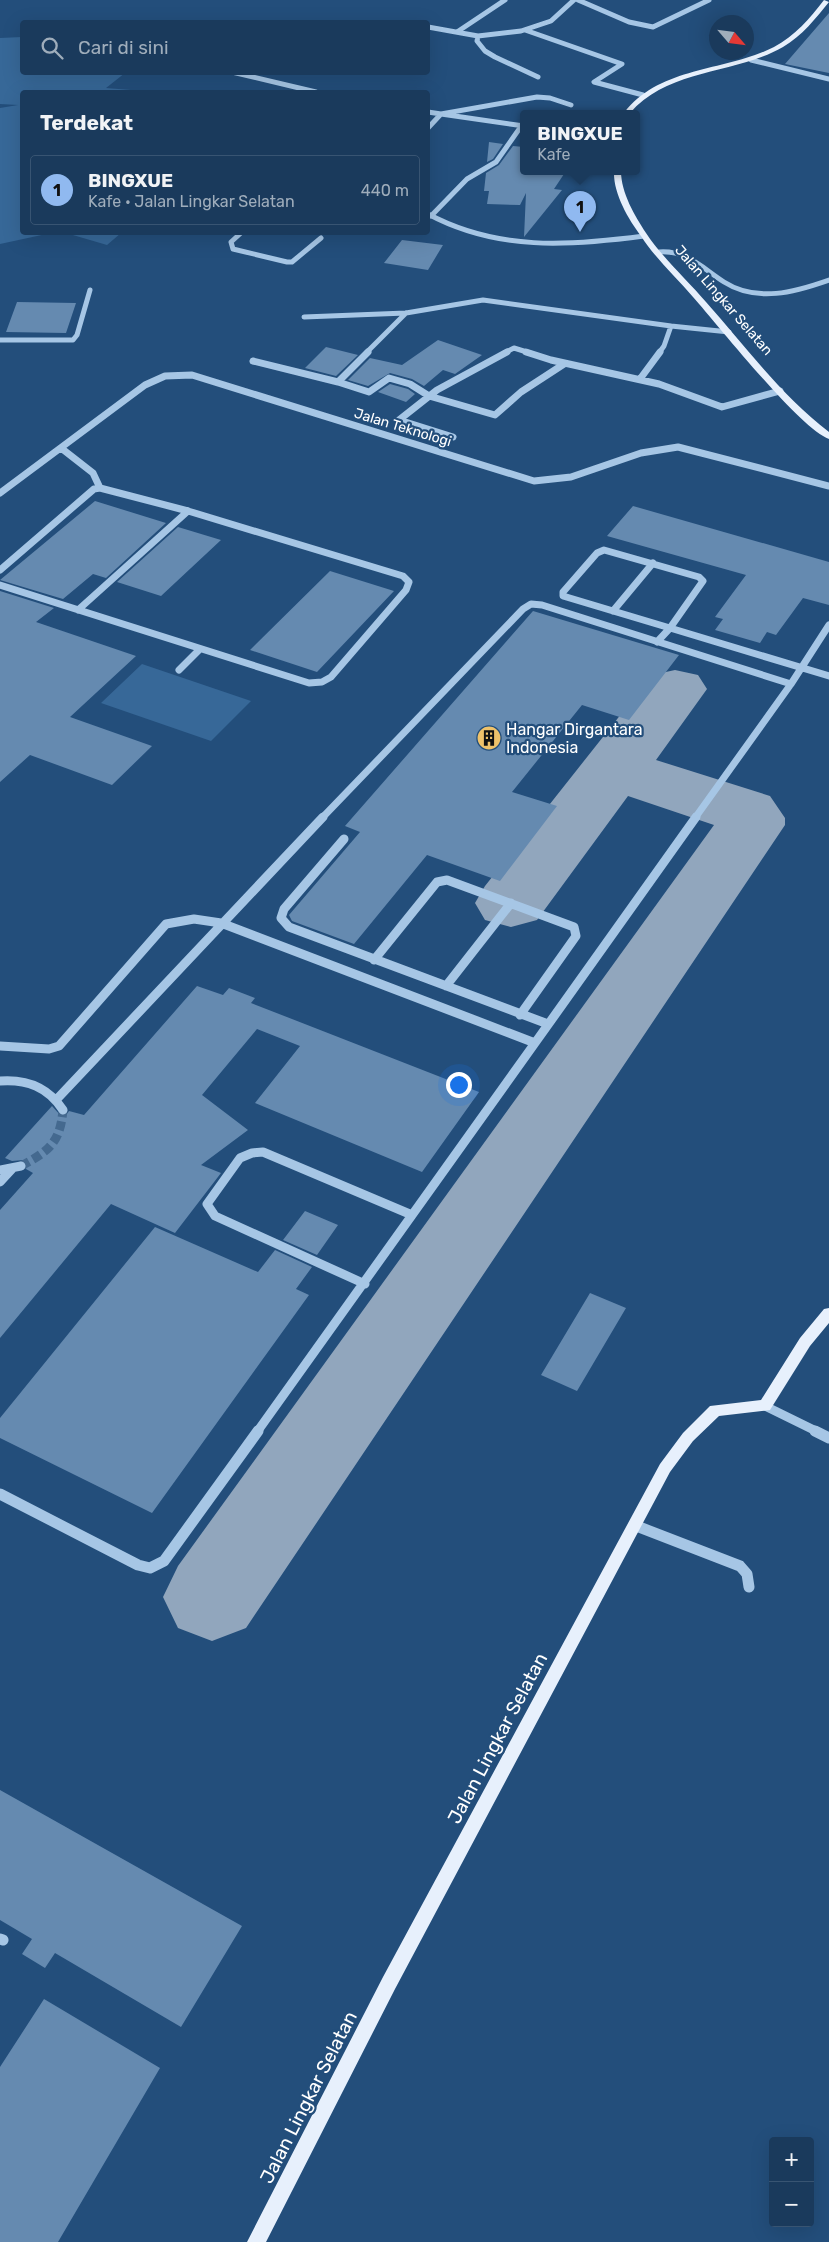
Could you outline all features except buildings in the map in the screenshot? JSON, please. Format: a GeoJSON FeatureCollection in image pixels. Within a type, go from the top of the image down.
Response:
{"type":"FeatureCollection","features":[{"type":"Feature","properties":{"kind":"main road"},"geometry":{"type":"LineString","coordinates":[[754,59],[777,48],[791,38],[806,25],[827,0]]}},
{"type":"Feature","properties":{"kind":"main road"},"geometry":{"type":"LineString","coordinates":[[630,110],[643,95],[682,79],[751,60]]}},
{"type":"Feature","properties":{"kind":"main road","name":"Jalan Lingkar Selatan"},"geometry":{"type":"LineString","coordinates":[[617,175],[626,205],[644,236],[780,391],[808,419],[829,436]]}},
{"type":"Feature","properties":{"kind":"main road"},"geometry":{"type":"LineString","coordinates":[[765,1406],[805,1342],[829,1313]]}},
{"type":"Feature","properties":{"kind":"main road","name":"Jalan Lingkar Selatan"},"geometry":{"type":"LineString","coordinates":[[256,2242],[389,1983],[665,1468],[688,1437],[716,1410],[765,1406]]}},
{"type":"Feature","properties":{"kind":"street"},"geometry":{"type":"LineString","coordinates":[[457,32],[505,0]]}},
{"type":"Feature","properties":{"kind":"street"},"geometry":{"type":"LineString","coordinates":[[430,27],[478,36],[525,30],[551,21],[574,0]]}},
{"type":"Feature","properties":{"kind":"street"},"geometry":{"type":"LineString","coordinates":[[578,0],[616,17],[648,27],[659,25],[709,0]]}},
{"type":"Feature","properties":{"kind":"street"},"geometry":{"type":"LineString","coordinates":[[525,30],[622,64],[594,82],[643,95]]}},
{"type":"Feature","properties":{"kind":"street"},"geometry":{"type":"LineString","coordinates":[[478,36],[477,41],[485,51],[538,77]]}},
{"type":"Feature","properties":{"kind":"street"},"geometry":{"type":"LineString","coordinates":[[751,60],[829,78]]}},
{"type":"Feature","properties":{"kind":"street"},"geometry":{"type":"LineString","coordinates":[[244,75],[299,90]]}},
{"type":"Feature","properties":{"kind":"street"},"geometry":{"type":"LineString","coordinates":[[430,126],[441,114],[537,97],[550,98],[571,105]]}},
{"type":"Feature","properties":{"kind":"street"},"geometry":{"type":"LineString","coordinates":[[430,112],[520,125]]}},
{"type":"Feature","properties":{"kind":"street"},"geometry":{"type":"LineString","coordinates":[[430,214],[467,179],[496,162],[520,129]]}},
{"type":"Feature","properties":{"kind":"street"},"geometry":{"type":"LineString","coordinates":[[430,215],[476,235],[506,241],[593,242],[644,236]]}},
{"type":"Feature","properties":{"kind":"street"},"geometry":{"type":"LineString","coordinates":[[239,235],[231,242],[233,249],[286,262],[292,262],[321,238]]}},
{"type":"Feature","properties":{"kind":"street"},"geometry":{"type":"LineString","coordinates":[[659,252],[670,250],[685,254],[729,285],[753,293],[781,295],[796,293],[829,280]]}},
{"type":"Feature","properties":{"kind":"street"},"geometry":{"type":"LineString","coordinates":[[0,340],[73,340],[77,335],[90,290]]}},
{"type":"Feature","properties":{"kind":"street"},"geometry":{"type":"LineString","coordinates":[[304,317],[406,312],[483,300],[729,332]]}},
{"type":"Feature","properties":{"kind":"street"},"geometry":{"type":"LineString","coordinates":[[338,382],[406,312]]}},
{"type":"Feature","properties":{"kind":"street"},"geometry":{"type":"LineString","coordinates":[[640,379],[664,346],[672,326]]}},
{"type":"Feature","properties":{"kind":"street"},"geometry":{"type":"LineString","coordinates":[[453,437],[399,420],[429,396],[514,348],[564,364],[640,379],[722,407],[780,391]]}},
{"type":"Feature","properties":{"kind":"street"},"geometry":{"type":"LineString","coordinates":[[253,361],[338,382],[369,392],[389,378],[410,384],[429,396],[495,416],[521,392],[564,364]]}},
{"type":"Feature","properties":{"kind":"street","name":"Jalan Teknologi"},"geometry":{"type":"LineString","coordinates":[[0,493],[146,385],[165,376],[192,375],[534,481],[557,481],[654,448],[678,447],[829,486]]}},
{"type":"Feature","properties":{"kind":"street"},"geometry":{"type":"LineString","coordinates":[[61,448],[93,473],[100,488]]}},
{"type":"Feature","properties":{"kind":"street"},"geometry":{"type":"LineString","coordinates":[[0,570],[94,489],[100,488],[188,511],[403,576],[409,582],[406,590],[331,677],[322,682],[309,683],[0,585]]}},
{"type":"Feature","properties":{"kind":"street"},"geometry":{"type":"LineString","coordinates":[[78,610],[188,511]]}},
{"type":"Feature","properties":{"kind":"street"},"geometry":{"type":"LineString","coordinates":[[657,642],[670,628],[703,581],[699,577],[604,550],[597,553],[563,592],[563,596],[613,610],[670,628],[829,676]]}},
{"type":"Feature","properties":{"kind":"street"},"geometry":{"type":"LineString","coordinates":[[613,610],[653,563]]}},
{"type":"Feature","properties":{"kind":"street"},"geometry":{"type":"LineString","coordinates":[[57,1099],[221,923],[523,609],[531,604],[542,605],[791,684]]}},
{"type":"Feature","properties":{"kind":"street"},"geometry":{"type":"LineString","coordinates":[[0,1494],[138,1565],[150,1568],[164,1561],[365,1284],[791,684],[829,625]]}},
{"type":"Feature","properties":{"kind":"street"},"geometry":{"type":"LineString","coordinates":[[180,670],[200,649]]}},
{"type":"Feature","properties":{"kind":"street"},"geometry":{"type":"LineString","coordinates":[[344,839],[284,909],[281,918],[289,927],[548,1024]]}},
{"type":"Feature","properties":{"kind":"street"},"geometry":{"type":"LineString","coordinates":[[374,960],[437,882],[447,880],[574,927],[576,936],[520,1015]]}},
{"type":"Feature","properties":{"kind":"street"},"geometry":{"type":"LineString","coordinates":[[446,986],[511,904]]}},
{"type":"Feature","properties":{"kind":"street"},"geometry":{"type":"LineString","coordinates":[[0,1046],[49,1049],[59,1046],[166,924],[181,918],[201,918],[221,923],[535,1043]]}},
{"type":"Feature","properties":{"kind":"street"},"geometry":{"type":"LineString","coordinates":[[0,1081],[19,1080],[35,1084],[57,1099],[63,1110]]}},
{"type":"Feature","properties":{"kind":"street"},"geometry":{"type":"LineString","coordinates":[[365,1284],[215,1216],[207,1204],[240,1158],[262,1152],[412,1216]]}},
{"type":"Feature","properties":{"kind":"street"},"geometry":{"type":"LineString","coordinates":[[0,1170],[16,1168],[0,1182]]}},
{"type":"Feature","properties":{"kind":"street"},"geometry":{"type":"LineString","coordinates":[[765,1406],[829,1438]]}},
{"type":"Feature","properties":{"kind":"street"},"geometry":{"type":"LineString","coordinates":[[634,1525],[740,1566],[747,1574],[749,1587]]}},
{"type":"Feature","properties":{"kind":"shaded area"},"geometry":{"type":"Polygon","coordinates":[[[20,37],[20,75],[122,75],[106,88],[131,90],[20,90],[20,235],[42,235],[0,244],[0,108],[18,105],[0,104],[0,38],[20,37]]]}},
{"type":"Feature","properties":{"kind":"shaded area"},"geometry":{"type":"Polygon","coordinates":[[[73,235],[119,235],[107,245],[73,235]]]}},
{"type":"Feature","properties":{"kind":"shaded area"},"geometry":{"type":"Polygon","coordinates":[[[142,664],[251,701],[211,741],[101,703],[142,664]]]}},
{"type":"Feature","properties":{"kind":"taxiway"},"geometry":{"type":"LineString","coordinates":[[511,903],[675,689]]}},
{"type":"Feature","properties":{"kind":"taxiway"},"geometry":{"type":"LineString","coordinates":[[212,1597],[750,825],[750,818],[746,812],[615,769]]}},
{"type":"Feature","properties":{"kind":"tunnel"},"geometry":{"type":"LineString","coordinates":[[21,1166],[39,1156],[51,1145],[59,1131],[63,1110]]}},
{"type":"Feature","properties":{"kind":"place","name":"BINGXUE"},"geometry":{"type":"Point","coordinates":[580,232]}},
{"type":"Feature","properties":{"kind":"place","name":"Hangar Dirgantara Indonesia"},"geometry":{"type":"Point","coordinates":[489,738]}}]}
